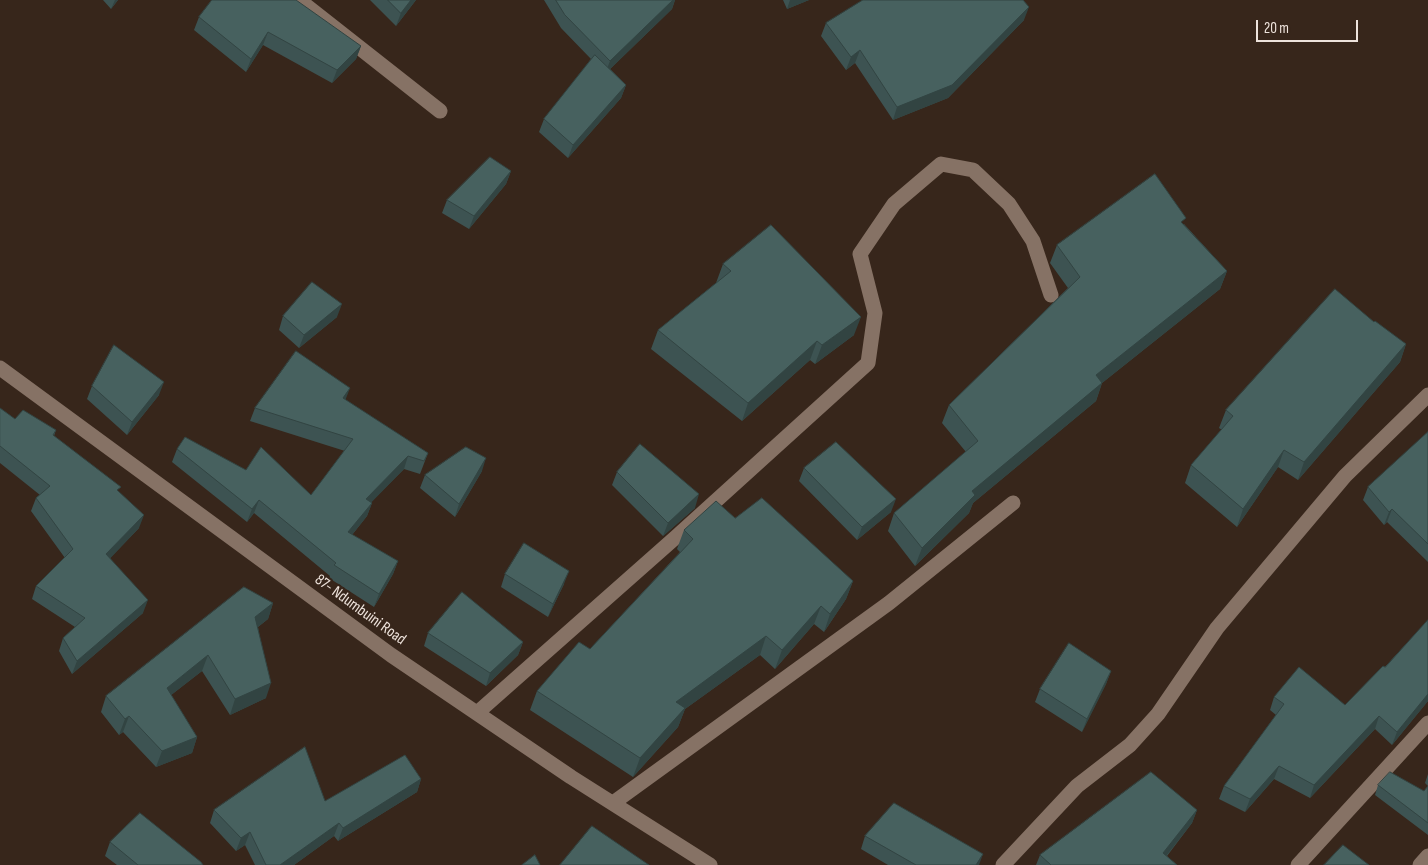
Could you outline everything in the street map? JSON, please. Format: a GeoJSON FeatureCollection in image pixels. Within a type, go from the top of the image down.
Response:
{"type":"FeatureCollection","features":[{"type":"Feature","properties":{"kind":"street"},"geometry":{"type":"LineString","coordinates":[[299,0],[440,111]]}},
{"type":"Feature","properties":{"kind":"street"},"geometry":{"type":"LineString","coordinates":[[476,713],[676,537],[868,363],[875,313],[860,254],[894,204],[941,164],[973,170],[1009,204],[1033,241],[1051,295]]}},
{"type":"Feature","properties":{"kind":"street","name":"87- Ndumbuini Road"},"geometry":{"type":"LineString","coordinates":[[0,368],[391,655],[476,713],[710,865]]}},
{"type":"Feature","properties":{"kind":"street"},"geometry":{"type":"LineString","coordinates":[[1003,865],[1077,786],[1130,745],[1158,714],[1217,628],[1332,491],[1428,395]]}},
{"type":"Feature","properties":{"kind":"street"},"geometry":{"type":"LineString","coordinates":[[613,803],[889,603],[1014,503]]}},
{"type":"Feature","properties":{"kind":"street"},"geometry":{"type":"LineString","coordinates":[[1298,865],[1428,723]]}},
{"type":"Feature","properties":{"kind":"street"},"geometry":{"type":"LineString","coordinates":[[1420,865],[1428,856]]}},
{"type":"Feature","properties":{"kind":"building"},"geometry":{"type":"Polygon","coordinates":[[[212,0],[296,0],[361,46],[337,70],[268,32],[251,59],[199,17],[212,0]]]}},
{"type":"Feature","properties":{"kind":"building"},"geometry":{"type":"Polygon","coordinates":[[[388,0],[411,0],[401,13],[388,0]]]}},
{"type":"Feature","properties":{"kind":"building"},"geometry":{"type":"Polygon","coordinates":[[[556,0],[673,0],[610,61],[565,15],[556,0]]]}},
{"type":"Feature","properties":{"kind":"building"},"geometry":{"type":"Polygon","coordinates":[[[863,0],[1023,0],[1029,7],[952,85],[897,107],[860,50],[851,57],[826,23],[863,0]]]}},
{"type":"Feature","properties":{"kind":"building"},"geometry":{"type":"Polygon","coordinates":[[[595,55],[626,85],[573,145],[544,119],[595,55]]]}},
{"type":"Feature","properties":{"kind":"building"},"geometry":{"type":"Polygon","coordinates":[[[490,157],[511,171],[474,216],[447,200],[490,157]]]}},
{"type":"Feature","properties":{"kind":"building"},"geometry":{"type":"Polygon","coordinates":[[[1155,174],[1186,218],[1181,222],[1227,271],[1096,375],[1102,383],[972,491],[975,495],[922,548],[894,513],[978,441],[949,405],[1080,277],[1057,245],[1155,174]]]}},
{"type":"Feature","properties":{"kind":"building"},"geometry":{"type":"Polygon","coordinates":[[[771,225],[861,317],[822,345],[817,341],[748,403],[658,330],[731,271],[723,264],[771,225]]]}},
{"type":"Feature","properties":{"kind":"building"},"geometry":{"type":"Polygon","coordinates":[[[312,282],[342,304],[304,335],[283,316],[312,282]]]}},
{"type":"Feature","properties":{"kind":"building"},"geometry":{"type":"Polygon","coordinates":[[[1335,289],[1374,322],[1406,344],[1304,462],[1284,450],[1243,509],[1191,465],[1233,416],[1226,410],[1335,289]]]}},
{"type":"Feature","properties":{"kind":"building"},"geometry":{"type":"Polygon","coordinates":[[[114,345],[164,382],[132,422],[92,386],[114,345]]]}},
{"type":"Feature","properties":{"kind":"building"},"geometry":{"type":"Polygon","coordinates":[[[296,351],[350,388],[343,398],[428,453],[424,461],[408,456],[366,499],[372,503],[348,532],[398,561],[379,594],[334,565],[336,563],[259,500],[252,509],[177,449],[185,437],[246,470],[261,447],[311,495],[353,439],[255,408],[296,351]]]}},
{"type":"Feature","properties":{"kind":"building"},"geometry":{"type":"Polygon","coordinates":[[[0,408],[15,419],[23,410],[56,430],[53,435],[121,487],[117,490],[144,515],[106,554],[148,600],[77,661],[63,638],[85,618],[36,586],[73,549],[36,498],[50,486],[0,446],[0,408]]]}},
{"type":"Feature","properties":{"kind":"building"},"geometry":{"type":"Polygon","coordinates":[[[1428,432],[1428,544],[1392,509],[1389,512],[1368,487],[1428,432]]]}},
{"type":"Feature","properties":{"kind":"building"},"geometry":{"type":"Polygon","coordinates":[[[836,442],[896,499],[862,527],[804,468],[836,442]]]}},
{"type":"Feature","properties":{"kind":"building"},"geometry":{"type":"Polygon","coordinates":[[[640,444],[699,494],[668,523],[617,472],[640,444]]]}},
{"type":"Feature","properties":{"kind":"building"},"geometry":{"type":"Polygon","coordinates":[[[466,447],[486,458],[459,504],[425,475],[466,447]]]}},
{"type":"Feature","properties":{"kind":"building"},"geometry":{"type":"Polygon","coordinates":[[[762,498],[853,581],[830,614],[821,606],[782,650],[766,636],[676,702],[685,708],[640,758],[537,691],[579,642],[590,649],[693,539],[684,530],[716,501],[735,518],[762,498]]]}},
{"type":"Feature","properties":{"kind":"building"},"geometry":{"type":"Polygon","coordinates":[[[524,543],[569,571],[553,604],[505,574],[524,543]]]}},
{"type":"Feature","properties":{"kind":"building"},"geometry":{"type":"Polygon","coordinates":[[[244,587],[273,603],[255,617],[271,683],[235,699],[208,655],[167,688],[197,737],[162,751],[129,716],[125,719],[106,696],[244,587]]]}},
{"type":"Feature","properties":{"kind":"building"},"geometry":{"type":"Polygon","coordinates":[[[462,592],[523,642],[490,673],[428,633],[462,592]]]}},
{"type":"Feature","properties":{"kind":"building"},"geometry":{"type":"Polygon","coordinates":[[[1428,620],[1428,694],[1397,732],[1379,716],[1314,785],[1279,766],[1250,799],[1224,786],[1284,704],[1274,697],[1299,667],[1345,705],[1383,666],[1385,667],[1428,620]]]}},
{"type":"Feature","properties":{"kind":"building"},"geometry":{"type":"Polygon","coordinates":[[[1069,643],[1111,671],[1087,719],[1040,689],[1069,643]]]}},
{"type":"Feature","properties":{"kind":"building"},"geometry":{"type":"Polygon","coordinates":[[[305,747],[325,801],[405,755],[421,779],[343,828],[339,823],[280,865],[266,865],[250,832],[241,838],[214,810],[305,747]]]}},
{"type":"Feature","properties":{"kind":"building"},"geometry":{"type":"Polygon","coordinates":[[[1151,772],[1197,810],[1163,853],[1177,865],[1051,865],[1040,855],[1151,772]]]}},
{"type":"Feature","properties":{"kind":"building"},"geometry":{"type":"Polygon","coordinates":[[[1390,772],[1424,791],[1428,786],[1428,823],[1378,785],[1390,772]]]}},
{"type":"Feature","properties":{"kind":"building"},"geometry":{"type":"Polygon","coordinates":[[[894,803],[983,854],[976,865],[916,865],[865,836],[894,803]]]}},
{"type":"Feature","properties":{"kind":"building"},"geometry":{"type":"Polygon","coordinates":[[[140,813],[203,865],[138,865],[110,842],[140,813]]]}},
{"type":"Feature","properties":{"kind":"building"},"geometry":{"type":"Polygon","coordinates":[[[592,826],[649,865],[560,865],[592,826]]]}},
{"type":"Feature","properties":{"kind":"building"},"geometry":{"type":"Polygon","coordinates":[[[1343,845],[1369,865],[1324,865],[1343,845]]]}},
{"type":"Feature","properties":{"kind":"building"},"geometry":{"type":"Polygon","coordinates":[[[535,855],[540,865],[522,865],[535,855]]]}}]}
